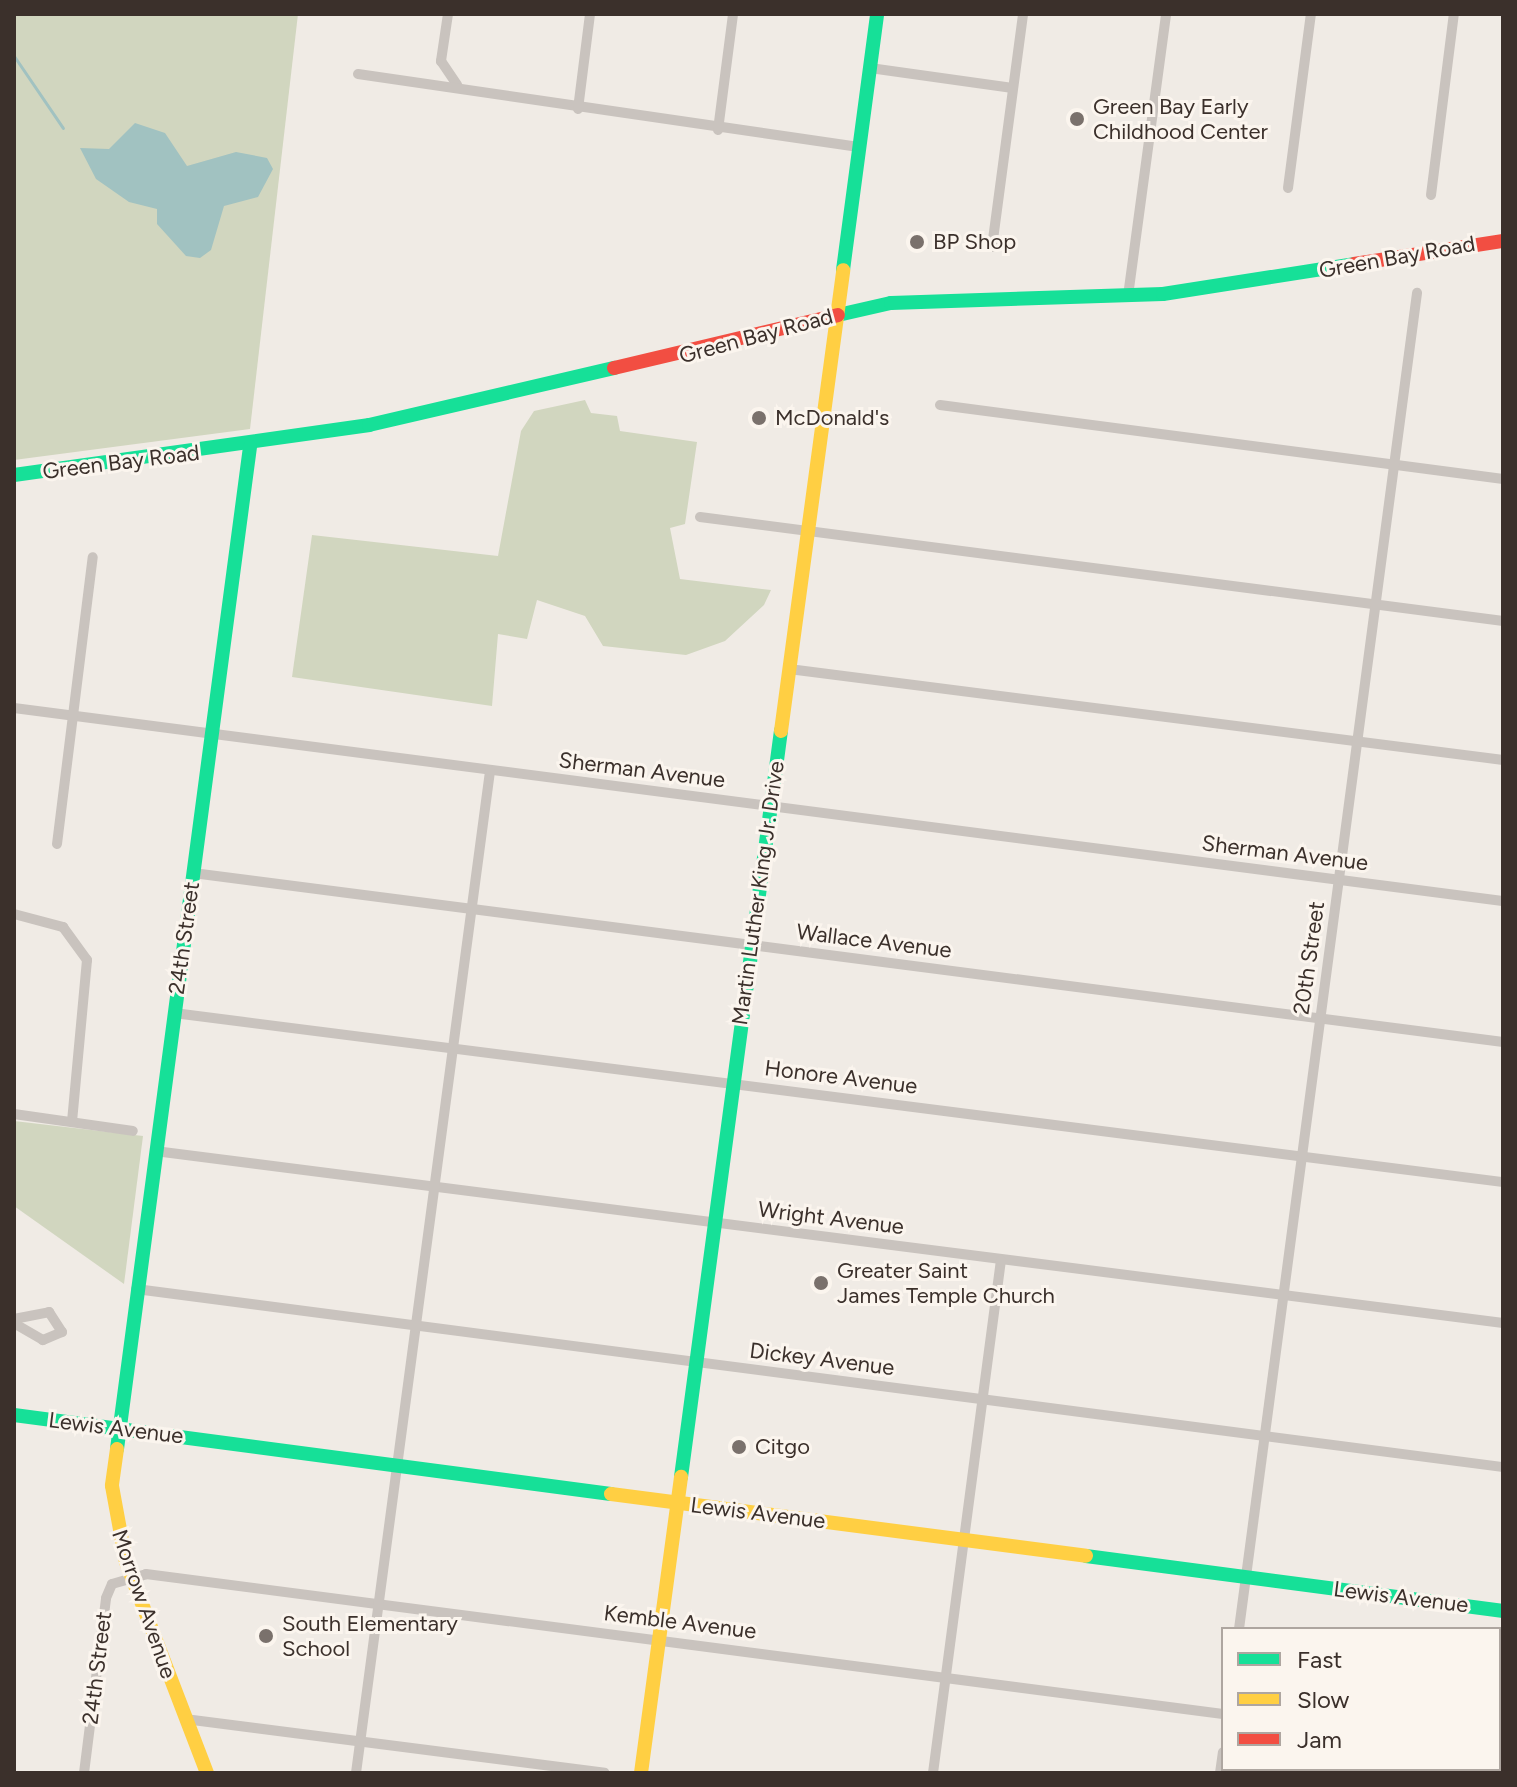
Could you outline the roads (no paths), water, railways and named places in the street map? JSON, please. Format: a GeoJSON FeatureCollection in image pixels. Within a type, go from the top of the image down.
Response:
{"type":"FeatureCollection","features":[{"type":"Feature","properties":{"kind":"street"},"geometry":{"type":"LineString","coordinates":[[448,14],[441,61],[457,85]]}},
{"type":"Feature","properties":{"kind":"street"},"geometry":{"type":"LineString","coordinates":[[578,109],[590,14]]}},
{"type":"Feature","properties":{"kind":"street"},"geometry":{"type":"LineString","coordinates":[[718,130],[733,14]]}},
{"type":"Feature","properties":{"kind":"street","name":"Martin Luther King Jr. Drive"},"geometry":{"type":"LineString","coordinates":[[641,1773],[877,14]]}},
{"type":"Feature","properties":{"kind":"street"},"geometry":{"type":"LineString","coordinates":[[992,247],[1023,14]]}},
{"type":"Feature","properties":{"kind":"street"},"geometry":{"type":"LineString","coordinates":[[1128,296],[1166,14]]}},
{"type":"Feature","properties":{"kind":"street"},"geometry":{"type":"LineString","coordinates":[[1288,188],[1311,14]]}},
{"type":"Feature","properties":{"kind":"street"},"geometry":{"type":"LineString","coordinates":[[1431,195],[1454,14]]}},
{"type":"Feature","properties":{"kind":"street"},"geometry":{"type":"LineString","coordinates":[[870,68],[1013,88]]}},
{"type":"Feature","properties":{"kind":"street"},"geometry":{"type":"LineString","coordinates":[[358,74],[457,85],[578,109],[718,130],[859,147]]}},
{"type":"Feature","properties":{"kind":"street","name":"Green Bay Road"},"geometry":{"type":"LineString","coordinates":[[14,475],[250,447],[624,371],[836,315],[946,298],[1128,296],[1503,241]]}},
{"type":"Feature","properties":{"kind":"street","name":"20th Street"},"geometry":{"type":"LineString","coordinates":[[1239,1627],[1417,293]]}},
{"type":"Feature","properties":{"kind":"street"},"geometry":{"type":"LineString","coordinates":[[940,405],[1503,479]]}},
{"type":"Feature","properties":{"kind":"street","name":"24th Street"},"geometry":{"type":"LineString","coordinates":[[118,1429],[250,447]]}},
{"type":"Feature","properties":{"kind":"street"},"geometry":{"type":"LineString","coordinates":[[700,517],[1503,621]]}},
{"type":"Feature","properties":{"kind":"street"},"geometry":{"type":"LineString","coordinates":[[57,844],[93,557]]}},
{"type":"Feature","properties":{"kind":"street"},"geometry":{"type":"LineString","coordinates":[[789,669],[1503,760]]}},
{"type":"Feature","properties":{"kind":"street","name":"Sherman Avenue"},"geometry":{"type":"LineString","coordinates":[[14,708],[1503,901]]}},
{"type":"Feature","properties":{"kind":"street"},"geometry":{"type":"LineString","coordinates":[[356,1773],[490,771]]}},
{"type":"Feature","properties":{"kind":"street","name":"Wallace Avenue"},"geometry":{"type":"LineString","coordinates":[[193,873],[1503,1042]]}},
{"type":"Feature","properties":{"kind":"street"},"geometry":{"type":"LineString","coordinates":[[14,914],[63,927],[87,960],[72,1121]]}},
{"type":"Feature","properties":{"kind":"street","name":"Honore Avenue"},"geometry":{"type":"LineString","coordinates":[[174,1013],[1503,1182]]}},
{"type":"Feature","properties":{"kind":"street"},"geometry":{"type":"LineString","coordinates":[[14,1114],[133,1131]]}},
{"type":"Feature","properties":{"kind":"street","name":"Wright Avenue"},"geometry":{"type":"LineString","coordinates":[[155,1151],[1503,1323]]}},
{"type":"Feature","properties":{"kind":"street"},"geometry":{"type":"LineString","coordinates":[[933,1773],[1001,1260]]}},
{"type":"Feature","properties":{"kind":"street","name":"Dickey Avenue"},"geometry":{"type":"LineString","coordinates":[[136,1289],[1503,1467]]}},
{"type":"Feature","properties":{"kind":"street","name":"Lewis Avenue"},"geometry":{"type":"LineString","coordinates":[[14,1415],[1503,1611]]}},
{"type":"Feature","properties":{"kind":"street","name":"Morrow Avenue"},"geometry":{"type":"LineString","coordinates":[[118,1429],[113,1501],[131,1576],[207,1773]]}},
{"type":"Feature","properties":{"kind":"street","name":"24th Street"},"geometry":{"type":"LineString","coordinates":[[84,1773],[106,1598],[112,1584],[131,1576]]}},
{"type":"Feature","properties":{"kind":"street","name":"Kemble Avenue"},"geometry":{"type":"LineString","coordinates":[[131,1576],[379,1603],[1221,1714]]}},
{"type":"Feature","properties":{"kind":"street"},"geometry":{"type":"LineString","coordinates":[[185,1719],[605,1773]]}},
{"type":"Feature","properties":{"kind":"water"},"geometry":{"type":"Polygon","coordinates":[[[135,123],[165,133],[187,166],[236,152],[267,158],[273,169],[258,197],[224,206],[211,250],[200,258],[186,256],[157,224],[157,209],[129,202],[96,179],[80,148],[109,149],[135,123]]]}},
{"type":"Feature","properties":{"kind":"waterway"},"geometry":{"type":"LineString","coordinates":[[14,56],[63,128]]}},
{"type":"Feature","properties":{"kind":"place","name":"Green Bay Early Childhood Center"},"geometry":{"type":"Point","coordinates":[1077,119]}},
{"type":"Feature","properties":{"kind":"place","name":"BP Shop"},"geometry":{"type":"Point","coordinates":[917,242]}},
{"type":"Feature","properties":{"kind":"place","name":"McDonald's"},"geometry":{"type":"Point","coordinates":[759,418]}},
{"type":"Feature","properties":{"kind":"place","name":"Greater Saint James Temple Church"},"geometry":{"type":"Point","coordinates":[821,1283]}},
{"type":"Feature","properties":{"kind":"place","name":"Citgo"},"geometry":{"type":"Point","coordinates":[739,1447]}},
{"type":"Feature","properties":{"kind":"place","name":"South Elementary School"},"geometry":{"type":"Point","coordinates":[266,1636]}}]}
